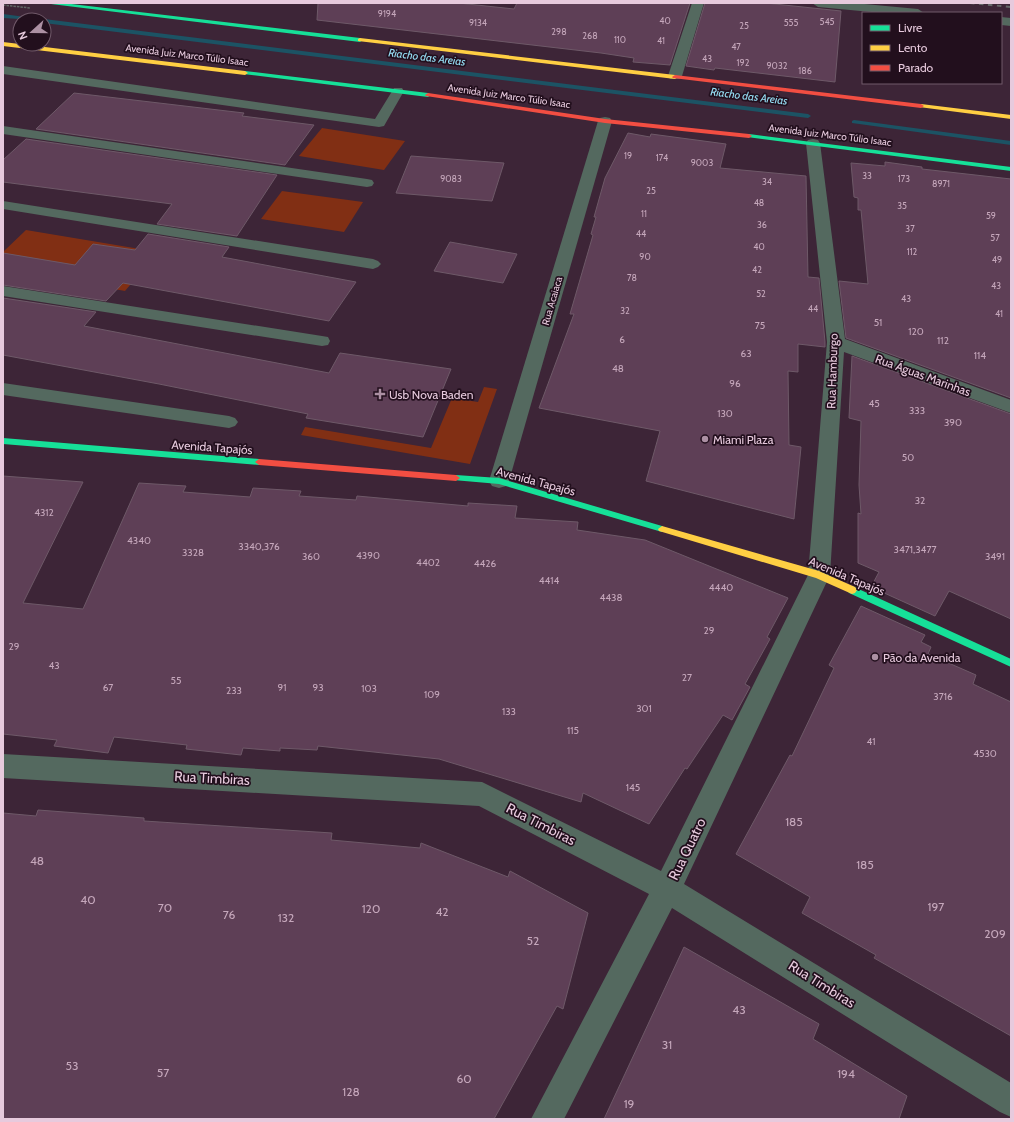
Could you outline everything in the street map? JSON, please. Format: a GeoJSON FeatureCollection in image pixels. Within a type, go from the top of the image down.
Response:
{"type":"FeatureCollection","features":[{"type":"Feature","properties":{"kind":"main road"},"geometry":{"type":"LineString","coordinates":[[52,3],[1011,117]]}},
{"type":"Feature","properties":{"kind":"main road","name":"Avenida Juiz Marco Túlio Isaac"},"geometry":{"type":"LineString","coordinates":[[3,44],[398,91],[604,121],[813,144],[1011,169]]}},
{"type":"Feature","properties":{"kind":"main road","name":"Avenida Tapajós"},"geometry":{"type":"LineString","coordinates":[[3,441],[499,481],[819,575],[1011,663]]}},
{"type":"Feature","properties":{"kind":"street"},"geometry":{"type":"LineString","coordinates":[[675,76],[698,3]]}},
{"type":"Feature","properties":{"kind":"street"},"geometry":{"type":"LineString","coordinates":[[818,3],[908,12]]}},
{"type":"Feature","properties":{"kind":"street","name":"Rua Acaiaca"},"geometry":{"type":"LineString","coordinates":[[499,481],[604,121]]}},
{"type":"Feature","properties":{"kind":"street","name":"Rua Hamburgo"},"geometry":{"type":"LineString","coordinates":[[813,144],[836,342],[819,575]]}},
{"type":"Feature","properties":{"kind":"street","name":"Rua Águas Marinhas"},"geometry":{"type":"LineString","coordinates":[[836,342],[1011,407]]}},
{"type":"Feature","properties":{"kind":"street","name":"Rua Quatro"},"geometry":{"type":"LineString","coordinates":[[547,1119],[667,889],[819,575]]}},
{"type":"Feature","properties":{"kind":"street","name":"Rua Timbiras"},"geometry":{"type":"LineString","coordinates":[[3,766],[482,794],[667,889],[1011,1101]]}},
{"type":"Feature","properties":{"kind":"lane"},"geometry":{"type":"LineString","coordinates":[[3,70],[379,123],[398,91]]}},
{"type":"Feature","properties":{"kind":"lane"},"geometry":{"type":"LineString","coordinates":[[3,130],[366,183]]}},
{"type":"Feature","properties":{"kind":"lane"},"geometry":{"type":"LineString","coordinates":[[3,205],[374,264]]}},
{"type":"Feature","properties":{"kind":"lane"},"geometry":{"type":"LineString","coordinates":[[3,291],[322,341]]}},
{"type":"Feature","properties":{"kind":"lane"},"geometry":{"type":"LineString","coordinates":[[3,389],[229,422]]}},
{"type":"Feature","properties":{"kind":"shaded area"},"geometry":{"type":"Polygon","coordinates":[[[322,128],[405,141],[384,170],[299,156],[322,128]]]}},
{"type":"Feature","properties":{"kind":"shaded area"},"geometry":{"type":"Polygon","coordinates":[[[282,191],[363,202],[344,232],[261,219],[282,191]]]}},
{"type":"Feature","properties":{"kind":"shaded area"},"geometry":{"type":"Polygon","coordinates":[[[26,230],[158,252],[125,291],[3,269],[3,252],[26,230]]]}},
{"type":"Feature","properties":{"kind":"shaded area"},"geometry":{"type":"Polygon","coordinates":[[[484,387],[497,389],[470,464],[301,435],[305,427],[431,448],[452,398],[478,402],[484,387]]]}},
{"type":"Feature","properties":{"kind":"building"},"geometry":{"type":"Polygon","coordinates":[[[318,3],[458,3],[514,9],[517,3],[690,3],[670,65],[633,62],[634,58],[601,53],[317,20],[318,3]]]}},
{"type":"Feature","properties":{"kind":"building"},"geometry":{"type":"Polygon","coordinates":[[[705,3],[765,3],[841,11],[835,82],[686,66],[705,3]]]}},
{"type":"Feature","properties":{"kind":"building"},"geometry":{"type":"Polygon","coordinates":[[[74,93],[244,113],[242,116],[314,125],[285,165],[36,129],[74,93]]]}},
{"type":"Feature","properties":{"kind":"building"},"geometry":{"type":"Polygon","coordinates":[[[628,133],[650,137],[651,134],[726,144],[720,168],[806,176],[808,277],[819,278],[825,347],[798,344],[798,372],[788,371],[789,445],[801,447],[794,519],[646,481],[660,431],[539,408],[574,314],[570,314],[593,235],[591,234],[596,217],[594,217],[605,178],[628,133]]]}},
{"type":"Feature","properties":{"kind":"building"},"geometry":{"type":"Polygon","coordinates":[[[26,139],[277,175],[237,236],[157,224],[172,204],[3,182],[3,160],[26,139]]]}},
{"type":"Feature","properties":{"kind":"building"},"geometry":{"type":"Polygon","coordinates":[[[411,156],[504,163],[492,201],[396,193],[411,156]]]}},
{"type":"Feature","properties":{"kind":"building"},"geometry":{"type":"Polygon","coordinates":[[[885,162],[922,167],[922,169],[1011,179],[1011,398],[846,338],[839,281],[868,284],[861,210],[858,210],[858,198],[854,197],[851,163],[885,166],[885,162]]]}},
{"type":"Feature","properties":{"kind":"building"},"geometry":{"type":"Polygon","coordinates":[[[148,234],[229,247],[222,257],[356,282],[329,321],[123,283],[106,301],[3,285],[3,253],[75,265],[93,244],[135,250],[148,234]]]}},
{"type":"Feature","properties":{"kind":"building"},"geometry":{"type":"Polygon","coordinates":[[[450,242],[517,254],[503,283],[434,271],[450,242]]]}},
{"type":"Feature","properties":{"kind":"building"},"geometry":{"type":"Polygon","coordinates":[[[3,298],[96,312],[84,326],[329,373],[340,353],[451,369],[423,437],[306,418],[308,414],[3,355],[3,298]]]}},
{"type":"Feature","properties":{"kind":"building"},"geometry":{"type":"Polygon","coordinates":[[[852,356],[1011,414],[1011,619],[949,591],[935,616],[871,587],[879,572],[858,563],[858,513],[861,514],[859,485],[861,421],[849,418],[852,356]]]}},
{"type":"Feature","properties":{"kind":"building"},"geometry":{"type":"Polygon","coordinates":[[[3,476],[83,482],[23,603],[83,609],[139,483],[186,486],[183,492],[250,497],[253,488],[301,491],[299,496],[356,500],[357,496],[468,506],[468,503],[517,506],[515,518],[578,522],[577,530],[645,540],[788,598],[767,637],[770,639],[745,684],[750,687],[732,720],[723,715],[687,769],[685,768],[649,824],[583,793],[581,802],[439,759],[318,746],[317,750],[280,748],[280,751],[243,748],[241,755],[186,749],[187,745],[114,737],[108,753],[54,746],[57,740],[3,734],[3,476]]]}},
{"type":"Feature","properties":{"kind":"building"},"geometry":{"type":"Polygon","coordinates":[[[861,606],[925,635],[921,642],[931,647],[928,654],[976,675],[973,684],[1011,702],[1011,1036],[874,958],[876,955],[802,913],[810,897],[736,854],[790,755],[792,756],[834,668],[829,665],[861,606]]]}},
{"type":"Feature","properties":{"kind":"building"},"geometry":{"type":"Polygon","coordinates":[[[38,810],[144,818],[144,821],[332,833],[331,840],[420,848],[421,843],[508,877],[510,871],[588,913],[563,1009],[557,1006],[494,1119],[3,1119],[3,813],[36,816],[38,810]]]}},
{"type":"Feature","properties":{"kind":"building"},"geometry":{"type":"Polygon","coordinates":[[[684,947],[819,1024],[813,1039],[907,1096],[899,1119],[604,1119],[684,947]]]}},
{"type":"Feature","properties":{"kind":"waterway","name":"Riacho das Areias"},"geometry":{"type":"LineString","coordinates":[[3,16],[12,17]]}},
{"type":"Feature","properties":{"kind":"waterway","name":"Riacho das Areias"},"geometry":{"type":"LineString","coordinates":[[52,22],[808,116]]}},
{"type":"Feature","properties":{"kind":"waterway","name":"Riacho das Areias"},"geometry":{"type":"LineString","coordinates":[[854,122],[1011,143]]}},
{"type":"Feature","properties":{"kind":"railway"},"geometry":{"type":"LineString","coordinates":[[970,3],[1011,7]]}},
{"type":"Feature","properties":{"kind":"traffic: fast"},"geometry":{"type":"LineString","coordinates":[[51,3],[360,40]]}},
{"type":"Feature","properties":{"kind":"traffic: fast"},"geometry":{"type":"LineString","coordinates":[[245,73],[428,95]]}},
{"type":"Feature","properties":{"kind":"traffic: fast"},"geometry":{"type":"LineString","coordinates":[[749,136],[1011,169]]}},
{"type":"Feature","properties":{"kind":"traffic: fast"},"geometry":{"type":"LineString","coordinates":[[3,441],[259,462]]}},
{"type":"Feature","properties":{"kind":"traffic: fast"},"geometry":{"type":"LineString","coordinates":[[456,478],[499,481],[662,529]]}},
{"type":"Feature","properties":{"kind":"traffic: fast"},"geometry":{"type":"LineString","coordinates":[[852,590],[1011,663]]}},
{"type":"Feature","properties":{"kind":"traffic: slow"},"geometry":{"type":"LineString","coordinates":[[360,40],[675,77]]}},
{"type":"Feature","properties":{"kind":"traffic: slow"},"geometry":{"type":"LineString","coordinates":[[3,44],[245,73]]}},
{"type":"Feature","properties":{"kind":"traffic: slow"},"geometry":{"type":"LineString","coordinates":[[921,106],[1011,117]]}},
{"type":"Feature","properties":{"kind":"traffic: slow"},"geometry":{"type":"LineString","coordinates":[[662,529],[819,575],[852,590]]}},
{"type":"Feature","properties":{"kind":"traffic: jam"},"geometry":{"type":"LineString","coordinates":[[675,77],[921,106]]}},
{"type":"Feature","properties":{"kind":"traffic: jam"},"geometry":{"type":"LineString","coordinates":[[428,95],[605,121],[749,136]]}},
{"type":"Feature","properties":{"kind":"traffic: jam"},"geometry":{"type":"LineString","coordinates":[[259,462],[456,478]]}},
{"type":"Feature","properties":{"kind":"place","name":"Usb Nova Baden"},"geometry":{"type":"Point","coordinates":[380,394]}},
{"type":"Feature","properties":{"kind":"place","name":"Miami Plaza"},"geometry":{"type":"Point","coordinates":[705,439]}},
{"type":"Feature","properties":{"kind":"place","name":"Pão da Avenida"},"geometry":{"type":"Point","coordinates":[875,657]}}]}
